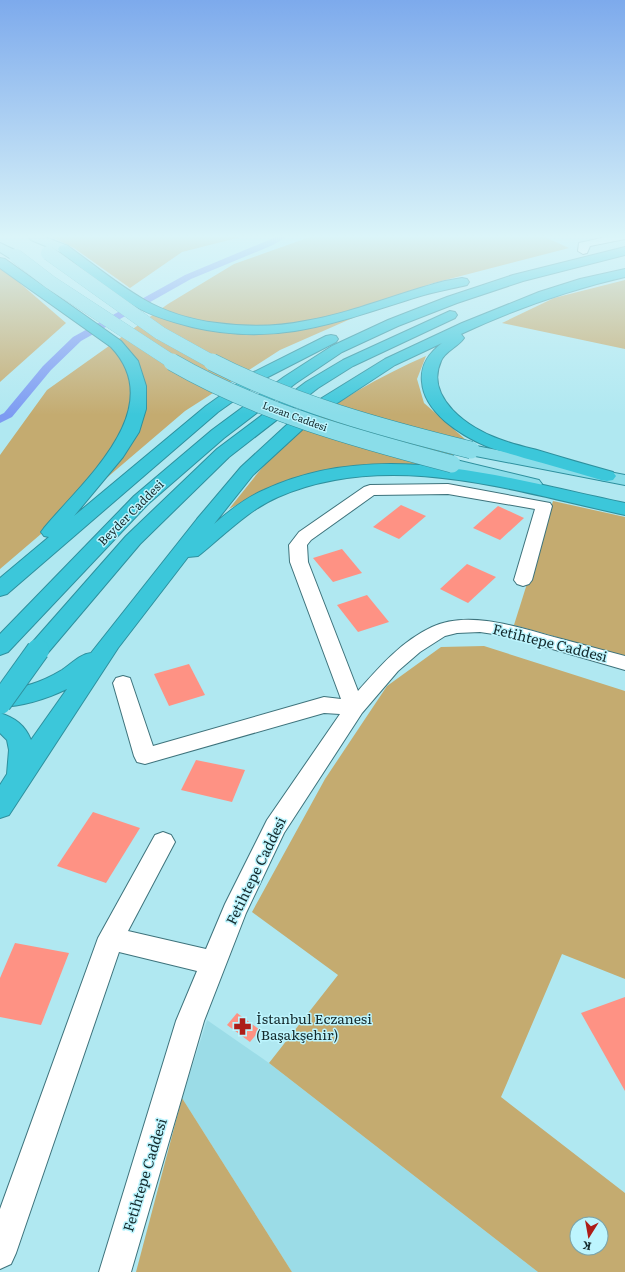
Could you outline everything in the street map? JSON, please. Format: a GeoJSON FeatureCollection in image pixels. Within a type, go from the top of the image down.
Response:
{"type":"FeatureCollection","features":[{"type":"Feature","properties":{"kind":"highway"},"geometry":{"type":"LineString","coordinates":[[27,565],[57,523],[88,489],[122,445],[134,425],[139,405],[138,386],[135,374],[129,360],[116,344],[49,296]]}},
{"type":"Feature","properties":{"kind":"highway"},"geometry":{"type":"LineString","coordinates":[[130,296],[151,310],[175,319],[205,325],[263,329],[302,326],[327,321],[408,296]]}},
{"type":"Feature","properties":{"kind":"highway"},"geometry":{"type":"LineString","coordinates":[[0,589],[212,409],[260,375],[282,362],[388,312],[427,296]]}},
{"type":"Feature","properties":{"kind":"highway","name":"Beyder Caddesi"},"geometry":{"type":"LineString","coordinates":[[3,644],[141,500],[218,434],[266,397],[337,349],[393,323],[463,296]]}},
{"type":"Feature","properties":{"kind":"highway","name":"Beyder Caddesi"},"geometry":{"type":"LineString","coordinates":[[0,704],[38,650],[133,540],[223,453],[289,402],[348,363],[464,309],[501,296]]}},
{"type":"Feature","properties":{"kind":"highway"},"geometry":{"type":"LineString","coordinates":[[0,807],[110,643],[204,523],[247,471],[280,438],[310,413],[390,362],[467,326],[541,296]]}},
{"type":"Feature","properties":{"kind":"highway"},"geometry":{"type":"LineString","coordinates":[[467,326],[433,360],[428,379],[432,394],[442,408],[464,428],[493,443],[607,476]]}},
{"type":"Feature","properties":{"kind":"highway"},"geometry":{"type":"LineString","coordinates":[[169,569],[217,532],[242,510],[270,493],[293,484],[318,477],[346,472],[410,469],[455,473],[585,502],[625,508]]}},
{"type":"Feature","properties":{"kind":"highway"},"geometry":{"type":"LineString","coordinates":[[0,698],[18,697],[42,690],[69,678],[110,643]]}},
{"type":"Feature","properties":{"kind":"highway"},"geometry":{"type":"LineString","coordinates":[[0,722],[14,733],[21,743],[23,759],[19,777]]}},
{"type":"Feature","properties":{"kind":"main road","name":"Lozan Caddesi"},"geometry":{"type":"LineString","coordinates":[[71,296],[176,364],[244,397],[305,420],[371,442],[625,508]]}},
{"type":"Feature","properties":{"kind":"main road","name":"Lozan Caddesi"},"geometry":{"type":"LineString","coordinates":[[108,296],[134,315],[200,356],[240,376],[288,396],[349,417],[471,450],[625,480]]}},
{"type":"Feature","properties":{"kind":"street"},"geometry":{"type":"LineString","coordinates":[[123,683],[145,756],[324,705],[355,708],[299,562],[298,545],[305,536],[370,490],[448,489],[544,506],[523,580]]}},
{"type":"Feature","properties":{"kind":"street","name":"Fetihtepe Caddesi"},"geometry":{"type":"LineString","coordinates":[[115,1272],[190,1021],[234,912],[275,827],[355,708],[391,666],[414,647],[439,631],[457,627],[480,626],[507,630],[625,663]]}},
{"type":"Feature","properties":{"kind":"street"},"geometry":{"type":"LineString","coordinates":[[0,1253],[111,938],[163,842]]}},
{"type":"Feature","properties":{"kind":"street"},"geometry":{"type":"LineString","coordinates":[[111,938],[214,962]]}},
{"type":"Feature","properties":{"kind":"shaded area"},"geometry":{"type":"Polygon","coordinates":[[[0,296],[35,296],[66,323],[0,382],[0,296]]]}},
{"type":"Feature","properties":{"kind":"shaded area"},"geometry":{"type":"Polygon","coordinates":[[[181,296],[402,296],[280,350],[185,411],[0,569],[0,455],[47,390],[181,296]]]}},
{"type":"Feature","properties":{"kind":"shaded area"},"geometry":{"type":"Polygon","coordinates":[[[560,296],[625,296],[625,349],[502,323],[560,296]]]}},
{"type":"Feature","properties":{"kind":"shaded area"},"geometry":{"type":"Polygon","coordinates":[[[426,356],[417,379],[424,403],[466,440],[441,468],[376,466],[333,469],[311,473],[270,487],[229,509],[278,451],[311,422],[358,390],[426,356]]]}},
{"type":"Feature","properties":{"kind":"shaded area"},"geometry":{"type":"Polygon","coordinates":[[[553,501],[625,517],[625,656],[514,625],[553,501]]]}},
{"type":"Feature","properties":{"kind":"shaded area"},"geometry":{"type":"Polygon","coordinates":[[[484,646],[625,691],[625,979],[562,954],[501,1097],[625,1193],[625,1272],[538,1272],[269,1063],[338,975],[252,912],[325,779],[387,686],[441,647],[484,646]]]}},
{"type":"Feature","properties":{"kind":"shaded area"},"geometry":{"type":"Polygon","coordinates":[[[207,1020],[269,1063],[538,1272],[292,1272],[182,1098],[207,1020]]]}},
{"type":"Feature","properties":{"kind":"shaded area"},"geometry":{"type":"Polygon","coordinates":[[[182,1098],[292,1272],[136,1272],[182,1098]]]}},
{"type":"Feature","properties":{"kind":"building"},"geometry":{"type":"Polygon","coordinates":[[[401,505],[426,516],[399,539],[373,527],[401,505]]]}},
{"type":"Feature","properties":{"kind":"building"},"geometry":{"type":"Polygon","coordinates":[[[498,506],[524,518],[500,540],[473,528],[498,506]]]}},
{"type":"Feature","properties":{"kind":"building"},"geometry":{"type":"Polygon","coordinates":[[[342,549],[362,573],[333,582],[313,558],[342,549]]]}},
{"type":"Feature","properties":{"kind":"building"},"geometry":{"type":"Polygon","coordinates":[[[467,564],[496,577],[468,603],[440,589],[467,564]]]}},
{"type":"Feature","properties":{"kind":"building"},"geometry":{"type":"Polygon","coordinates":[[[367,595],[389,622],[358,632],[337,605],[367,595]]]}},
{"type":"Feature","properties":{"kind":"building"},"geometry":{"type":"Polygon","coordinates":[[[189,664],[205,695],[169,706],[154,674],[189,664]]]}},
{"type":"Feature","properties":{"kind":"building"},"geometry":{"type":"Polygon","coordinates":[[[196,760],[245,770],[232,802],[181,790],[196,760]]]}},
{"type":"Feature","properties":{"kind":"building"},"geometry":{"type":"Polygon","coordinates":[[[93,812],[140,828],[106,883],[57,866],[93,812]]]}},
{"type":"Feature","properties":{"kind":"building"},"geometry":{"type":"Polygon","coordinates":[[[15,943],[69,953],[41,1025],[0,1017],[0,978],[15,943]]]}},
{"type":"Feature","properties":{"kind":"building"},"geometry":{"type":"Polygon","coordinates":[[[625,997],[625,1091],[581,1013],[625,997]]]}},
{"type":"Feature","properties":{"kind":"building","name":"İstanbul Eczanesi (Başakşehir)"},"geometry":{"type":"Polygon","coordinates":[[[237,1013],[260,1030],[250,1042],[227,1025],[237,1013]]]}},
{"type":"Feature","properties":{"kind":"waterway"},"geometry":{"type":"LineString","coordinates":[[0,420],[8,415],[47,368],[77,339],[153,296]]}},
{"type":"Feature","properties":{"kind":"place","name":"İstanbul Eczanesi (Başakşehir)"},"geometry":{"type":"Point","coordinates":[243,1027]}}]}
